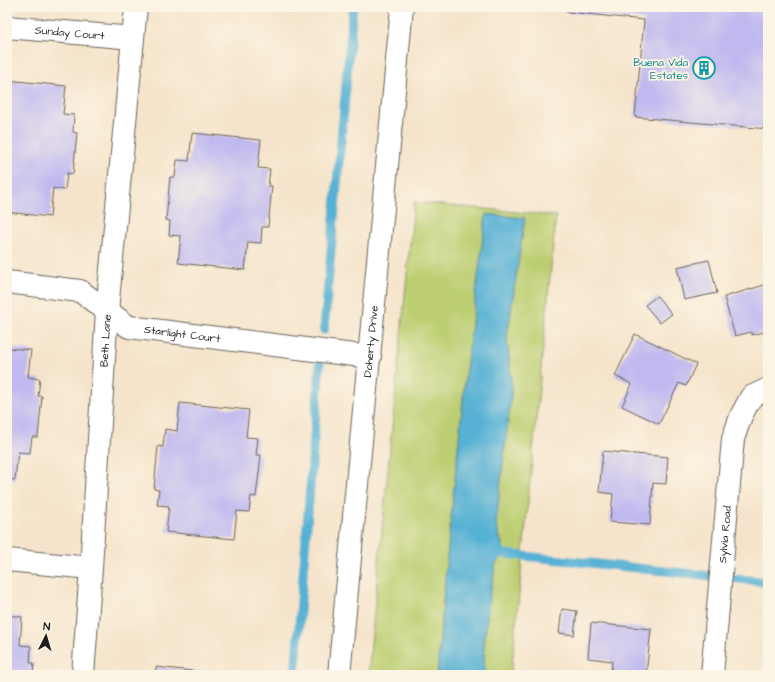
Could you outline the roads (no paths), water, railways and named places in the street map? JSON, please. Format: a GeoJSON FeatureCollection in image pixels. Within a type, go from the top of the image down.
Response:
{"type":"FeatureCollection","features":[{"type":"Feature","properties":{"kind":"street","name":"Beth Lane"},"geometry":{"type":"LineString","coordinates":[[83,675],[107,311],[136,7]]}},
{"type":"Feature","properties":{"kind":"street","name":"Doherty Drive"},"geometry":{"type":"LineString","coordinates":[[339,675],[402,7]]}},
{"type":"Feature","properties":{"kind":"street","name":"Sunday Court"},"geometry":{"type":"LineString","coordinates":[[7,27],[133,38]]}},
{"type":"Feature","properties":{"kind":"street","name":"Starlight Court"},"geometry":{"type":"LineString","coordinates":[[7,282],[80,291],[129,327],[370,357]]}},
{"type":"Feature","properties":{"kind":"street","name":"Sylvia Road"},"geometry":{"type":"LineString","coordinates":[[712,675],[733,438],[741,416],[760,393]]}},
{"type":"Feature","properties":{"kind":"street"},"geometry":{"type":"LineString","coordinates":[[7,560],[91,568]]}},
{"type":"Feature","properties":{"kind":"water"},"geometry":{"type":"Polygon","coordinates":[[[486,214],[525,218],[507,338],[512,388],[496,524],[505,554],[496,563],[489,600],[484,646],[485,675],[437,675],[446,566],[466,369],[486,214]]]}},
{"type":"Feature","properties":{"kind":"waterway"},"geometry":{"type":"LineString","coordinates":[[324,330],[353,7]]}},
{"type":"Feature","properties":{"kind":"waterway"},"geometry":{"type":"LineString","coordinates":[[295,675],[320,363]]}},
{"type":"Feature","properties":{"kind":"waterway"},"geometry":{"type":"LineString","coordinates":[[505,554],[768,582]]}},
{"type":"Feature","properties":{"kind":"place","name":"Buena Vida Estates"},"geometry":{"type":"Point","coordinates":[704,68]}}]}
